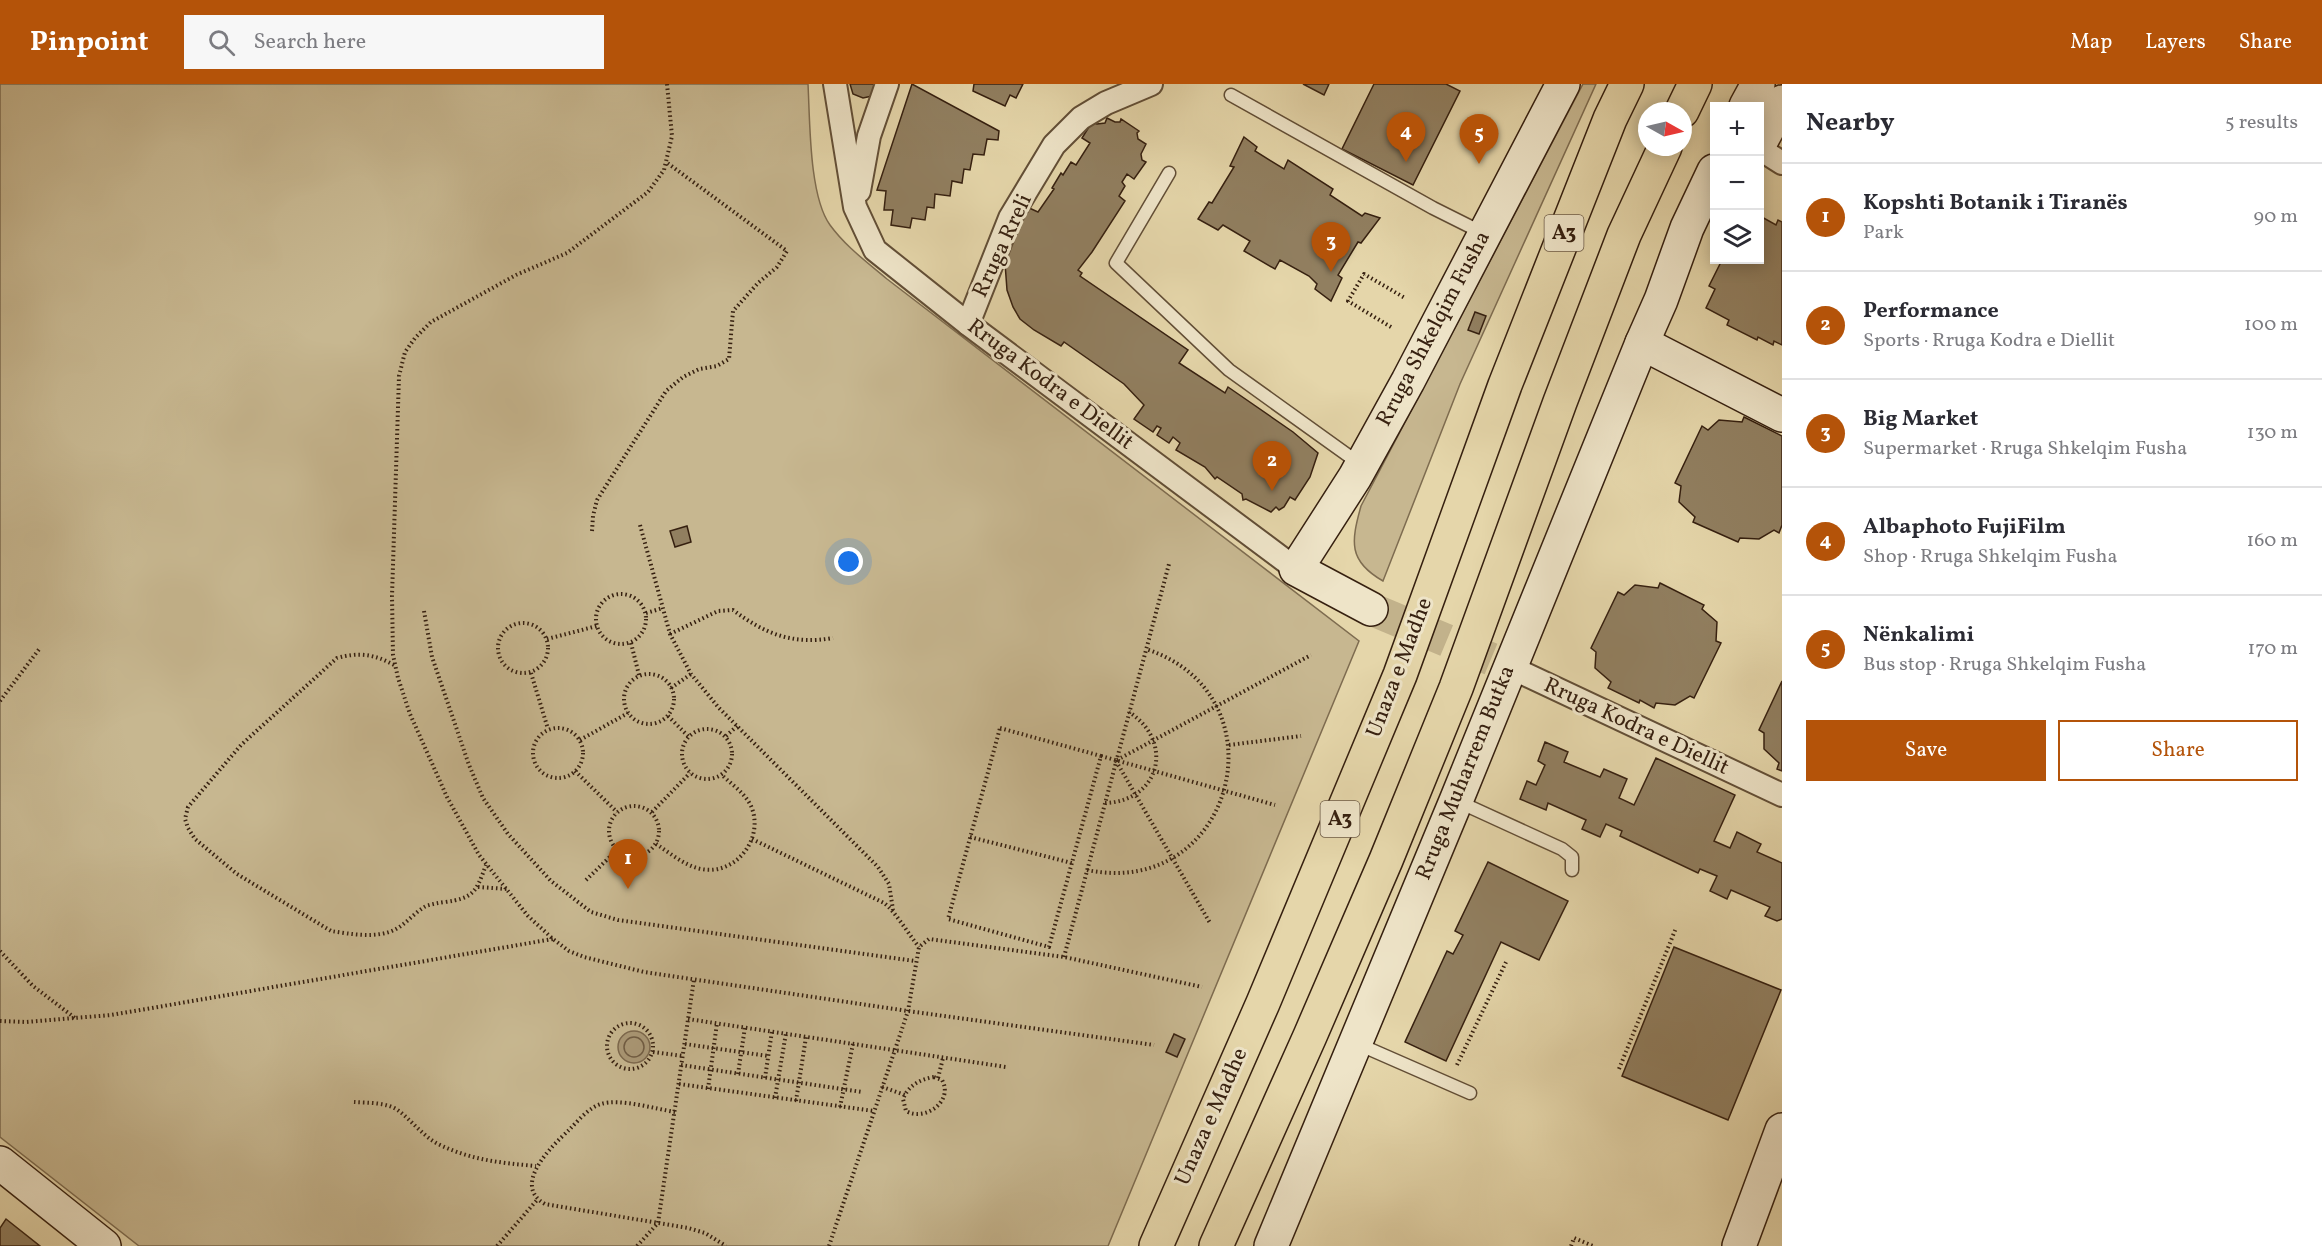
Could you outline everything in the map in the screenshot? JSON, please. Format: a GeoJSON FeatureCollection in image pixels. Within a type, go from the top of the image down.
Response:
{"type":"FeatureCollection","features":[{"type":"Feature","properties":{"kind":"highway","name":"Unaza e Madhe"},"geometry":{"type":"LineString","coordinates":[[1156,1246],[1267,992],[1400,675],[1509,374],[1610,119],[1627,84]]}},
{"type":"Feature","properties":{"kind":"highway"},"geometry":{"type":"LineString","coordinates":[[1686,102],[1695,84]]}},
{"type":"Feature","properties":{"kind":"highway","name":"A3"},"geometry":{"type":"LineString","coordinates":[[1216,1246],[1310,1036],[1456,688],[1560,402],[1624,235],[1661,156]]}},
{"type":"Feature","properties":{"kind":"main road","name":"Rruga Shkelqim Fusha"},"geometry":{"type":"LineString","coordinates":[[1296,569],[1362,465],[1563,84]]}},
{"type":"Feature","properties":{"kind":"main road"},"geometry":{"type":"LineString","coordinates":[[1748,102],[1758,84]]}},
{"type":"Feature","properties":{"kind":"main road"},"geometry":{"type":"LineString","coordinates":[[1764,136],[1782,102]]}},
{"type":"Feature","properties":{"kind":"main road"},"geometry":{"type":"LineString","coordinates":[[1661,300],[1687,228],[1710,179]]}},
{"type":"Feature","properties":{"kind":"main road"},"geometry":{"type":"LineString","coordinates":[[1661,300],[1685,271],[1710,230]]}},
{"type":"Feature","properties":{"kind":"main road","name":"Rruga Muharrem Butka"},"geometry":{"type":"LineString","coordinates":[[1271,1246],[1456,801],[1500,663],[1661,300]]}},
{"type":"Feature","properties":{"kind":"main road"},"geometry":{"type":"LineString","coordinates":[[1642,343],[1782,415]]}},
{"type":"Feature","properties":{"kind":"main road","name":"Rruga Kodra e Diellit"},"geometry":{"type":"LineString","coordinates":[[1296,569],[1371,609]]}},
{"type":"Feature","properties":{"kind":"main road"},"geometry":{"type":"LineString","coordinates":[[1738,1246],[1782,1130]]}},
{"type":"Feature","properties":{"kind":"main road"},"geometry":{"type":"LineString","coordinates":[[0,1163],[104,1246]]}},
{"type":"Feature","properties":{"kind":"street","name":"Rruga Kodra e Diellit"},"geometry":{"type":"LineString","coordinates":[[835,84],[855,207],[875,250],[968,324],[1296,569]]}},
{"type":"Feature","properties":{"kind":"street"},"geometry":{"type":"LineString","coordinates":[[855,207],[869,136],[887,84]]}},
{"type":"Feature","properties":{"kind":"street","name":"Rruga Rreli"},"geometry":{"type":"LineString","coordinates":[[968,324],[1010,218],[1054,146],[1081,117],[1106,103],[1151,84]]}},
{"type":"Feature","properties":{"kind":"street"},"geometry":{"type":"LineString","coordinates":[[1764,152],[1782,163]]}},
{"type":"Feature","properties":{"kind":"street","name":"Rruga Kodra e Diellit"},"geometry":{"type":"LineString","coordinates":[[1500,663],[1782,795]]}},
{"type":"Feature","properties":{"kind":"lane"},"geometry":{"type":"LineString","coordinates":[[1231,95],[1433,208],[1485,234]]}},
{"type":"Feature","properties":{"kind":"lane"},"geometry":{"type":"LineString","coordinates":[[1169,174],[1116,263],[1229,370],[1362,465]]}},
{"type":"Feature","properties":{"kind":"lane"},"geometry":{"type":"LineString","coordinates":[[1456,801],[1562,849],[1572,857],[1572,870]]}},
{"type":"Feature","properties":{"kind":"lane"},"geometry":{"type":"LineString","coordinates":[[1354,1042],[1470,1093]]}},
{"type":"Feature","properties":{"kind":"path"},"geometry":{"type":"LineString","coordinates":[[667,84],[672,136],[664,170],[648,192],[567,253],[516,275],[431,322],[405,352],[399,376],[392,596],[394,666],[410,714],[447,797],[486,865],[528,916],[569,951],[602,963],[908,1011],[1154,1045]]}},
{"type":"Feature","properties":{"kind":"path"},"geometry":{"type":"LineString","coordinates":[[592,531],[597,500],[666,391],[691,373],[717,366],[729,359],[733,311],[758,283],[777,267],[787,251],[666,162]]}},
{"type":"Feature","properties":{"kind":"path"},"geometry":{"type":"LineString","coordinates":[[1391,327],[1348,301],[1364,274],[1405,298]]}},
{"type":"Feature","properties":{"kind":"path"},"geometry":{"type":"LineString","coordinates":[[640,525],[670,634],[691,674],[719,708],[878,867],[889,884],[893,910],[897,919],[919,947]]}},
{"type":"Feature","properties":{"kind":"path"},"geometry":{"type":"LineString","coordinates":[[1064,957],[1169,564]]}},
{"type":"Feature","properties":{"kind":"path"},"geometry":{"type":"LineString","coordinates":[[617,594],[634,597],[642,605],[646,614],[644,632],[631,643],[620,645],[609,642],[600,634],[597,626],[596,618],[599,607],[607,598],[617,594]]}},
{"type":"Feature","properties":{"kind":"path"},"geometry":{"type":"LineString","coordinates":[[646,614],[663,608]]}},
{"type":"Feature","properties":{"kind":"path"},"geometry":{"type":"LineString","coordinates":[[670,634],[718,611],[733,610],[751,624],[776,635],[806,640],[833,638]]}},
{"type":"Feature","properties":{"kind":"path"},"geometry":{"type":"LineString","coordinates":[[424,611],[432,657],[483,798],[528,857],[551,881],[591,912],[618,920],[915,961]]}},
{"type":"Feature","properties":{"kind":"path"},"geometry":{"type":"LineString","coordinates":[[525,623],[536,626],[547,639],[548,650],[545,661],[531,673],[516,673],[506,667],[498,652],[501,636],[513,625],[525,623]]}},
{"type":"Feature","properties":{"kind":"path"},"geometry":{"type":"LineString","coordinates":[[547,639],[597,626]]}},
{"type":"Feature","properties":{"kind":"path"},"geometry":{"type":"LineString","coordinates":[[631,643],[639,675]]}},
{"type":"Feature","properties":{"kind":"path"},"geometry":{"type":"LineString","coordinates":[[0,700],[40,648]]}},
{"type":"Feature","properties":{"kind":"path"},"geometry":{"type":"LineString","coordinates":[[1087,870],[1112,874],[1126,873],[1154,867],[1173,858],[1190,846],[1209,825],[1225,791],[1229,773],[1227,732],[1209,693],[1190,673],[1167,657],[1146,649]]}},
{"type":"Feature","properties":{"kind":"path"},"geometry":{"type":"LineString","coordinates":[[394,666],[381,657],[366,654],[337,658],[241,745],[188,807],[185,819],[188,828],[195,838],[237,874],[331,931],[363,934],[395,930],[429,905],[462,900],[472,895],[478,887],[486,865]]}},
{"type":"Feature","properties":{"kind":"path"},"geometry":{"type":"LineString","coordinates":[[1116,760],[1311,655]]}},
{"type":"Feature","properties":{"kind":"path"},"geometry":{"type":"LineString","coordinates":[[531,673],[548,729]]}},
{"type":"Feature","properties":{"kind":"path"},"geometry":{"type":"LineString","coordinates":[[656,674],[666,680],[671,688],[674,700],[668,716],[658,722],[647,724],[636,721],[628,713],[623,703],[624,691],[630,681],[639,675],[656,674]]}},
{"type":"Feature","properties":{"kind":"path"},"geometry":{"type":"LineString","coordinates":[[671,688],[691,674]]}},
{"type":"Feature","properties":{"kind":"path"},"geometry":{"type":"LineString","coordinates":[[1105,803],[1120,802],[1136,795],[1144,788],[1154,771],[1157,753],[1154,740],[1147,727],[1129,712]]}},
{"type":"Feature","properties":{"kind":"path"},"geometry":{"type":"LineString","coordinates":[[580,740],[628,713]]}},
{"type":"Feature","properties":{"kind":"path"},"geometry":{"type":"LineString","coordinates":[[668,716],[689,737]]}},
{"type":"Feature","properties":{"kind":"path"},"geometry":{"type":"LineString","coordinates":[[726,736],[737,726]]}},
{"type":"Feature","properties":{"kind":"path"},"geometry":{"type":"LineString","coordinates":[[565,728],[580,740],[583,754],[580,765],[567,776],[556,778],[545,775],[537,767],[533,756],[534,745],[539,735],[548,729],[565,728]]}},
{"type":"Feature","properties":{"kind":"path"},"geometry":{"type":"LineString","coordinates":[[1101,756],[1049,947],[948,919],[1000,728],[1116,760],[1275,805]]}},
{"type":"Feature","properties":{"kind":"path"},"geometry":{"type":"LineString","coordinates":[[709,729],[726,736],[731,744],[733,756],[730,767],[722,775],[706,779],[690,773],[682,758],[683,747],[689,737],[698,730],[709,729]]}},
{"type":"Feature","properties":{"kind":"path"},"geometry":{"type":"LineString","coordinates":[[1229,745],[1301,736]]}},
{"type":"Feature","properties":{"kind":"path"},"geometry":{"type":"LineString","coordinates":[[1116,760],[1210,923]]}},
{"type":"Feature","properties":{"kind":"path"},"geometry":{"type":"LineString","coordinates":[[575,771],[617,812]]}},
{"type":"Feature","properties":{"kind":"path"},"geometry":{"type":"LineString","coordinates":[[651,812],[690,773]]}},
{"type":"Feature","properties":{"kind":"path"},"geometry":{"type":"LineString","coordinates":[[656,844],[689,865],[712,870],[727,866],[740,858],[752,839],[754,820],[750,805],[743,794],[722,775]]}},
{"type":"Feature","properties":{"kind":"path"},"geometry":{"type":"LineString","coordinates":[[636,806],[651,812],[659,827],[656,844],[649,852],[638,856],[627,856],[617,850],[611,841],[609,830],[612,818],[617,812],[625,807],[636,806]]}},
{"type":"Feature","properties":{"kind":"path"},"geometry":{"type":"LineString","coordinates":[[970,837],[1072,863]]}},
{"type":"Feature","properties":{"kind":"path"},"geometry":{"type":"LineString","coordinates":[[752,839],[864,892],[893,910]]}},
{"type":"Feature","properties":{"kind":"path"},"geometry":{"type":"LineString","coordinates":[[586,880],[617,850]]}},
{"type":"Feature","properties":{"kind":"path"},"geometry":{"type":"LineString","coordinates":[[478,887],[507,889]]}},
{"type":"Feature","properties":{"kind":"path"},"geometry":{"type":"LineString","coordinates":[[1618,1069],[1676,928]]}},
{"type":"Feature","properties":{"kind":"path"},"geometry":{"type":"LineString","coordinates":[[0,1021],[26,1022],[111,1015],[554,939]]}},
{"type":"Feature","properties":{"kind":"path"},"geometry":{"type":"LineString","coordinates":[[829,1246],[908,1011],[919,947],[929,939],[1064,957],[1203,987]]}},
{"type":"Feature","properties":{"kind":"path"},"geometry":{"type":"LineString","coordinates":[[0,951],[33,986],[75,1018]]}},
{"type":"Feature","properties":{"kind":"path"},"geometry":{"type":"LineString","coordinates":[[1457,1066],[1507,960]]}},
{"type":"Feature","properties":{"kind":"path"},"geometry":{"type":"LineString","coordinates":[[637,1246],[658,1223],[694,979]]}},
{"type":"Feature","properties":{"kind":"path"},"geometry":{"type":"LineString","coordinates":[[688,1019],[1006,1067]]}},
{"type":"Feature","properties":{"kind":"path"},"geometry":{"type":"LineString","coordinates":[[626,1023],[644,1027],[650,1034],[653,1052],[642,1066],[626,1069],[612,1060],[608,1052],[610,1035],[617,1027],[626,1023]]}},
{"type":"Feature","properties":{"kind":"path"},"geometry":{"type":"LineString","coordinates":[[708,1089],[717,1023]]}},
{"type":"Feature","properties":{"kind":"path"},"geometry":{"type":"LineString","coordinates":[[738,1074],[745,1027]]}},
{"type":"Feature","properties":{"kind":"path"},"geometry":{"type":"LineString","coordinates":[[765,1078],[772,1032]]}},
{"type":"Feature","properties":{"kind":"path"},"geometry":{"type":"LineString","coordinates":[[775,1098],[786,1034]]}},
{"type":"Feature","properties":{"kind":"path"},"geometry":{"type":"LineString","coordinates":[[796,1101],[806,1037]]}},
{"type":"Feature","properties":{"kind":"path"},"geometry":{"type":"LineString","coordinates":[[685,1044],[768,1056]]}},
{"type":"Feature","properties":{"kind":"path"},"geometry":{"type":"LineString","coordinates":[[840,1107],[853,1044]]}},
{"type":"Feature","properties":{"kind":"path"},"geometry":{"type":"LineString","coordinates":[[653,1052],[682,1056]]}},
{"type":"Feature","properties":{"kind":"path"},"geometry":{"type":"LineString","coordinates":[[938,1078],[943,1058]]}},
{"type":"Feature","properties":{"kind":"path"},"geometry":{"type":"LineString","coordinates":[[681,1065],[862,1092]]}},
{"type":"Feature","properties":{"kind":"path"},"geometry":{"type":"LineString","coordinates":[[929,1077],[938,1078],[944,1083],[946,1092],[940,1103],[929,1112],[915,1114],[906,1111],[903,1104],[905,1095],[918,1081],[929,1077]]}},
{"type":"Feature","properties":{"kind":"path"},"geometry":{"type":"LineString","coordinates":[[679,1084],[874,1111]]}},
{"type":"Feature","properties":{"kind":"path"},"geometry":{"type":"LineString","coordinates":[[882,1087],[905,1095]]}},
{"type":"Feature","properties":{"kind":"path"},"geometry":{"type":"LineString","coordinates":[[354,1102],[385,1105],[397,1110],[435,1143],[468,1156],[489,1162],[537,1166]]}},
{"type":"Feature","properties":{"kind":"path"},"geometry":{"type":"LineString","coordinates":[[675,1112],[616,1102],[603,1103],[583,1117],[548,1150],[537,1166],[533,1191],[537,1200],[545,1204],[705,1233],[726,1246]]}},
{"type":"Feature","properties":{"kind":"path"},"geometry":{"type":"LineString","coordinates":[[497,1246],[537,1200]]}},
{"type":"Feature","properties":{"kind":"path"},"geometry":{"type":"LineString","coordinates":[[1571,1246],[1574,1238],[1593,1246]]}},
{"type":"Feature","properties":{"kind":"shaded area"},"geometry":{"type":"Polygon","coordinates":[[[0,84],[808,84],[810,137],[818,196],[830,225],[843,240],[887,279],[1359,641],[1108,1246],[139,1246],[0,1137],[0,84]]]}},
{"type":"Feature","properties":{"kind":"shaded area"},"geometry":{"type":"Polygon","coordinates":[[[1583,84],[1596,84],[1460,384],[1383,581],[1363,566],[1355,550],[1355,530],[1361,506],[1583,84]]]}},
{"type":"Feature","properties":{"kind":"water"},"geometry":{"type":"Polygon","coordinates":[[[634,1031],[645,1036],[650,1047],[645,1058],[634,1063],[623,1058],[618,1047],[623,1036],[634,1031]]]}},
{"type":"Feature","properties":{"kind":"building"},"geometry":{"type":"Polygon","coordinates":[[[850,84],[882,84],[872,96],[863,98],[853,94],[850,84]]]}},
{"type":"Feature","properties":{"kind":"building"},"geometry":{"type":"Polygon","coordinates":[[[912,84],[999,131],[998,140],[987,139],[984,155],[973,154],[970,170],[964,169],[962,183],[952,181],[950,196],[935,194],[934,208],[927,207],[925,220],[912,218],[910,228],[891,225],[893,210],[884,210],[886,191],[877,190],[912,84]]]}},
{"type":"Feature","properties":{"kind":"building"},"geometry":{"type":"Polygon","coordinates":[[[974,84],[1023,84],[1016,98],[1010,95],[1005,106],[973,91],[974,84]]]}},
{"type":"Feature","properties":{"kind":"building"},"geometry":{"type":"Polygon","coordinates":[[[1303,84],[1329,84],[1324,95],[1303,84]]]}},
{"type":"Feature","properties":{"kind":"building"},"geometry":{"type":"Polygon","coordinates":[[[1374,84],[1446,84],[1460,91],[1413,185],[1342,149],[1374,84]]]}},
{"type":"Feature","properties":{"kind":"building"},"geometry":{"type":"Polygon","coordinates":[[[1107,118],[1115,122],[1120,122],[1121,119],[1139,131],[1138,139],[1146,144],[1141,154],[1142,160],[1146,162],[1134,179],[1127,174],[1122,182],[1125,186],[1119,196],[1125,201],[1078,270],[1082,273],[1080,276],[1188,350],[1179,363],[1225,393],[1228,387],[1293,432],[1318,453],[1310,477],[1295,500],[1290,497],[1284,507],[1279,510],[1276,507],[1271,512],[1246,499],[1243,500],[1242,494],[1217,477],[1215,479],[1205,467],[1176,450],[1180,443],[1173,437],[1169,443],[1157,435],[1161,428],[1157,426],[1153,432],[1134,419],[1144,405],[1124,384],[1064,342],[1061,346],[1034,330],[1020,319],[1013,307],[1007,290],[1005,263],[1012,229],[1027,207],[1038,212],[1054,189],[1052,188],[1061,173],[1063,175],[1071,162],[1076,165],[1090,143],[1082,138],[1092,122],[1105,123],[1107,118]]]}},
{"type":"Feature","properties":{"kind":"building"},"geometry":{"type":"Polygon","coordinates":[[[1244,137],[1257,147],[1255,151],[1284,169],[1288,160],[1333,189],[1330,195],[1362,216],[1365,213],[1380,218],[1361,243],[1358,242],[1338,275],[1342,278],[1331,301],[1315,289],[1317,284],[1309,276],[1280,260],[1275,269],[1244,251],[1250,241],[1223,225],[1218,230],[1198,219],[1209,202],[1212,203],[1234,167],[1230,166],[1244,137]]]}},
{"type":"Feature","properties":{"kind":"building"},"geometry":{"type":"Polygon","coordinates":[[[1764,218],[1776,225],[1778,220],[1782,222],[1782,345],[1774,341],[1773,345],[1758,337],[1757,340],[1727,325],[1729,320],[1706,308],[1715,289],[1709,286],[1720,264],[1764,264],[1764,218]]]}},
{"type":"Feature","properties":{"kind":"building"},"geometry":{"type":"Polygon","coordinates":[[[1475,312],[1486,316],[1479,334],[1468,330],[1475,312]]]}},
{"type":"Feature","properties":{"kind":"building"},"geometry":{"type":"Polygon","coordinates":[[[1744,417],[1782,436],[1782,525],[1779,533],[1774,530],[1759,539],[1740,538],[1738,542],[1693,522],[1695,517],[1679,502],[1681,486],[1675,483],[1702,426],[1708,430],[1719,420],[1742,422],[1744,417]]]}},
{"type":"Feature","properties":{"kind":"building"},"geometry":{"type":"Polygon","coordinates":[[[687,526],[691,542],[675,547],[670,531],[687,526]]]}},
{"type":"Feature","properties":{"kind":"building"},"geometry":{"type":"Polygon","coordinates":[[[1660,583],[1704,605],[1702,609],[1717,622],[1716,641],[1721,643],[1694,698],[1690,696],[1675,705],[1656,703],[1654,708],[1608,688],[1611,682],[1595,668],[1596,652],[1591,648],[1618,592],[1624,595],[1635,585],[1658,588],[1660,583]]]}},
{"type":"Feature","properties":{"kind":"building"},"geometry":{"type":"Polygon","coordinates":[[[1782,681],[1782,771],[1777,769],[1779,763],[1764,749],[1764,733],[1759,730],[1782,681]]]}},
{"type":"Feature","properties":{"kind":"building"},"geometry":{"type":"Polygon","coordinates":[[[1545,742],[1568,752],[1564,762],[1600,777],[1604,769],[1627,779],[1619,798],[1634,805],[1656,758],[1735,795],[1714,841],[1730,848],[1737,832],[1761,844],[1757,852],[1782,863],[1782,919],[1777,921],[1765,916],[1770,907],[1731,890],[1727,899],[1710,891],[1717,876],[1700,869],[1698,873],[1620,836],[1622,831],[1606,824],[1600,837],[1582,829],[1586,820],[1548,803],[1546,810],[1520,799],[1527,781],[1536,785],[1545,765],[1538,761],[1545,742]]]}},
{"type":"Feature","properties":{"kind":"building"},"geometry":{"type":"Polygon","coordinates":[[[1488,862],[1568,901],[1539,960],[1501,942],[1446,1061],[1405,1042],[1447,951],[1453,954],[1463,935],[1455,931],[1488,862]]]}},
{"type":"Feature","properties":{"kind":"building"},"geometry":{"type":"Polygon","coordinates":[[[1674,947],[1781,990],[1728,1120],[1622,1076],[1674,947]]]}},
{"type":"Feature","properties":{"kind":"building"},"geometry":{"type":"Polygon","coordinates":[[[1174,1034],[1185,1039],[1177,1057],[1166,1052],[1174,1034]]]}},
{"type":"Feature","properties":{"kind":"building"},"geometry":{"type":"Polygon","coordinates":[[[6,1219],[40,1246],[0,1246],[0,1228],[6,1219]]]}},
{"type":"Feature","properties":{"kind":"tunnel"},"geometry":{"type":"LineString","coordinates":[[1371,609],[1491,659]]}},
{"type":"Feature","properties":{"kind":"place","name":"Albaphoto FujiFilm"},"geometry":{"type":"Point","coordinates":[1406,162]}},
{"type":"Feature","properties":{"kind":"place","name":"Nënkalimi"},"geometry":{"type":"Point","coordinates":[1479,164]}},
{"type":"Feature","properties":{"kind":"place","name":"Big Market"},"geometry":{"type":"Point","coordinates":[1331,272]}},
{"type":"Feature","properties":{"kind":"place","name":"Performance"},"geometry":{"type":"Point","coordinates":[1272,491]}},
{"type":"Feature","properties":{"kind":"place","name":"Kopshti Botanik i Tiranës"},"geometry":{"type":"Point","coordinates":[628,889]}}]}
